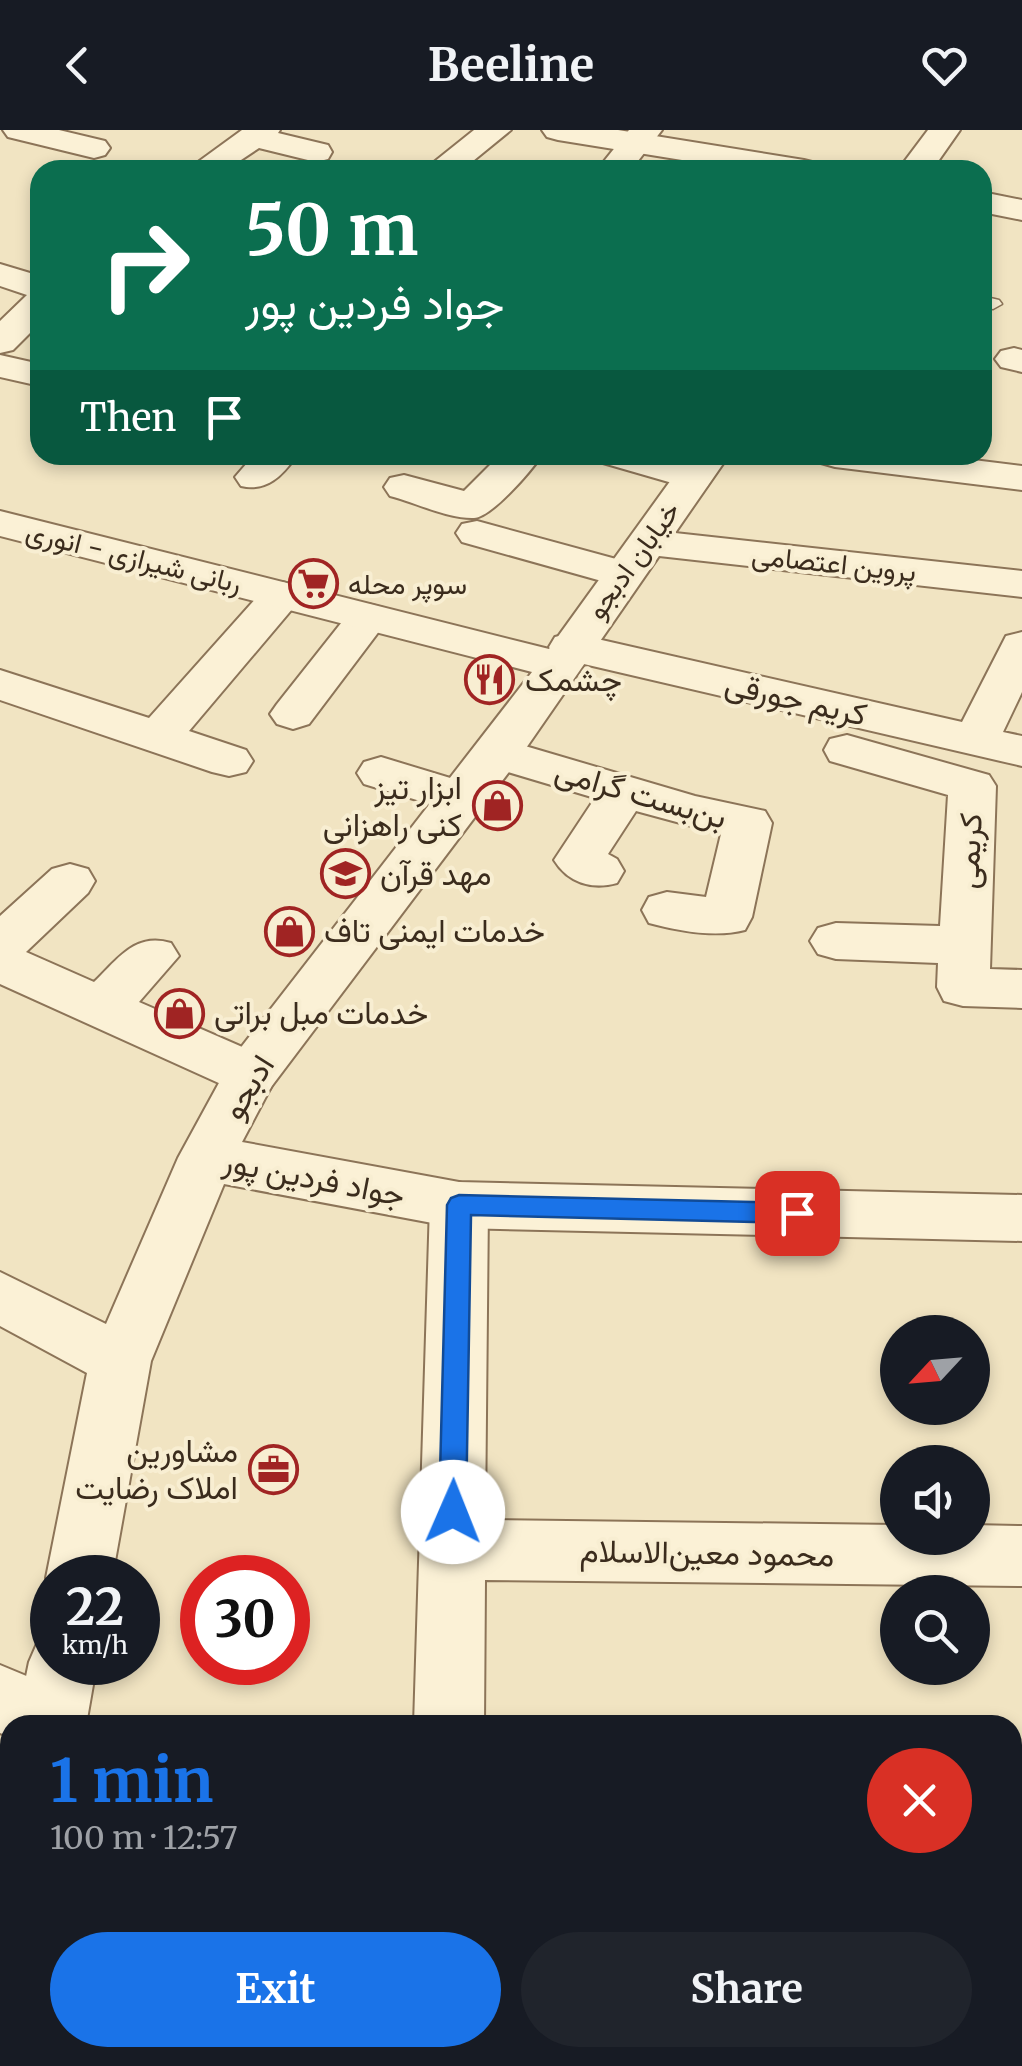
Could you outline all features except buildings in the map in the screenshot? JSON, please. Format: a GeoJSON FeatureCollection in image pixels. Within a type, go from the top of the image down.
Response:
{"type":"FeatureCollection","features":[{"type":"Feature","properties":{"kind":"street"},"geometry":{"type":"LineString","coordinates":[[0,142],[17,130],[100,137]]}},
{"type":"Feature","properties":{"kind":"street"},"geometry":{"type":"LineString","coordinates":[[454,160],[495,130]]}},
{"type":"Feature","properties":{"kind":"street"},"geometry":{"type":"LineString","coordinates":[[558,130],[642,136],[756,160]]}},
{"type":"Feature","properties":{"kind":"street"},"geometry":{"type":"LineString","coordinates":[[922,160],[944,130]]}},
{"type":"Feature","properties":{"kind":"street"},"geometry":{"type":"LineString","coordinates":[[219,160],[259,133],[316,152]]}},
{"type":"Feature","properties":{"kind":"street"},"geometry":{"type":"LineString","coordinates":[[622,160],[642,136]]}},
{"type":"Feature","properties":{"kind":"street"},"geometry":{"type":"LineString","coordinates":[[992,204],[1022,210]]}},
{"type":"Feature","properties":{"kind":"street"},"geometry":{"type":"LineString","coordinates":[[0,342],[30,288]]}},
{"type":"Feature","properties":{"kind":"street"},"geometry":{"type":"LineString","coordinates":[[0,366],[30,374]]}},
{"type":"Feature","properties":{"kind":"street"},"geometry":{"type":"LineString","coordinates":[[404,487],[472,506],[498,465]]}},
{"type":"Feature","properties":{"kind":"street"},"geometry":{"type":"LineString","coordinates":[[967,465],[1022,478]]}},
{"type":"Feature","properties":{"kind":"street","name":"خیابان ادبجو"},"geometry":{"type":"LineString","coordinates":[[564,656],[701,466]]}},
{"type":"Feature","properties":{"kind":"street","name":"ربانی شیرازی - انوری"},"geometry":{"type":"LineString","coordinates":[[0,523],[368,616],[564,656]]}},
{"type":"Feature","properties":{"kind":"street","name":"پروین اعتصامی"},"geometry":{"type":"LineString","coordinates":[[478,533],[635,558],[1022,584]]}},
{"type":"Feature","properties":{"kind":"street"},"geometry":{"type":"LineString","coordinates":[[158,737],[282,595]]}},
{"type":"Feature","properties":{"kind":"street"},"geometry":{"type":"LineString","coordinates":[[293,714],[368,616]]}},
{"type":"Feature","properties":{"kind":"street"},"geometry":{"type":"LineString","coordinates":[[976,740],[1022,646]]}},
{"type":"Feature","properties":{"kind":"street","name":"کریم جورقی"},"geometry":{"type":"LineString","coordinates":[[564,656],[1022,751]]}},
{"type":"Feature","properties":{"kind":"street","name":"ادبجو"},"geometry":{"type":"LineString","coordinates":[[83,1555],[120,1361],[206,1158],[252,1074],[498,753],[564,656]]}},
{"type":"Feature","properties":{"kind":"street"},"geometry":{"type":"LineString","coordinates":[[0,684],[228,761]]}},
{"type":"Feature","properties":{"kind":"street","name":"کریمی"},"geometry":{"type":"LineString","coordinates":[[846,750],[972,786],[963,987],[1022,989]]}},
{"type":"Feature","properties":{"kind":"street","name":"بن‌بست گرامی"},"geometry":{"type":"LineString","coordinates":[[498,753],[748,823],[727,917],[666,910]]}},
{"type":"Feature","properties":{"kind":"street"},"geometry":{"type":"LineString","coordinates":[[381,773],[463,798]]}},
{"type":"Feature","properties":{"kind":"street"},"geometry":{"type":"LineString","coordinates":[[600,871],[579,860],[624,790]]}},
{"type":"Feature","properties":{"kind":"street"},"geometry":{"type":"LineString","coordinates":[[0,946],[70,880]]}},
{"type":"Feature","properties":{"kind":"street"},"geometry":{"type":"LineString","coordinates":[[836,941],[964,944]]}},
{"type":"Feature","properties":{"kind":"street"},"geometry":{"type":"LineString","coordinates":[[101,1007],[152,956]]}},
{"type":"Feature","properties":{"kind":"street"},"geometry":{"type":"LineString","coordinates":[[0,962],[252,1074]]}},
{"type":"Feature","properties":{"kind":"street","name":"جواد فردین پور"},"geometry":{"type":"LineString","coordinates":[[206,1158],[459,1205],[1022,1218]]}},
{"type":"Feature","properties":{"kind":"street"},"geometry":{"type":"LineString","coordinates":[[448,1715],[459,1205]]}},
{"type":"Feature","properties":{"kind":"street"},"geometry":{"type":"LineString","coordinates":[[0,1297],[120,1361]]}},
{"type":"Feature","properties":{"kind":"street","name":"محمود معین‌الاسلام"},"geometry":{"type":"LineString","coordinates":[[452,1550],[1022,1556]]}},
{"type":"Feature","properties":{"kind":"place","name":"سوپر محله"},"geometry":{"type":"Point","coordinates":[313,584]}},
{"type":"Feature","properties":{"kind":"place","name":"چشمک"},"geometry":{"type":"Point","coordinates":[490,680]}},
{"type":"Feature","properties":{"kind":"place","name":"ابزار تیز کنی راهزانی"},"geometry":{"type":"Point","coordinates":[497,806]}},
{"type":"Feature","properties":{"kind":"place","name":"مهد قرآن"},"geometry":{"type":"Point","coordinates":[345,874]}},
{"type":"Feature","properties":{"kind":"place","name":"خدمات ایمنی تاف"},"geometry":{"type":"Point","coordinates":[289,931]}},
{"type":"Feature","properties":{"kind":"place","name":"خدمات مبل براتی"},"geometry":{"type":"Point","coordinates":[179,1013]}},
{"type":"Feature","properties":{"kind":"place","name":"مشاورین املاک رضایت"},"geometry":{"type":"Point","coordinates":[273,1469]}},
{"type":"Feature","properties":{"kind":"route"},"geometry":{"type":"LineString","coordinates":[[453,1512],[459,1205],[797,1213]]}}]}
